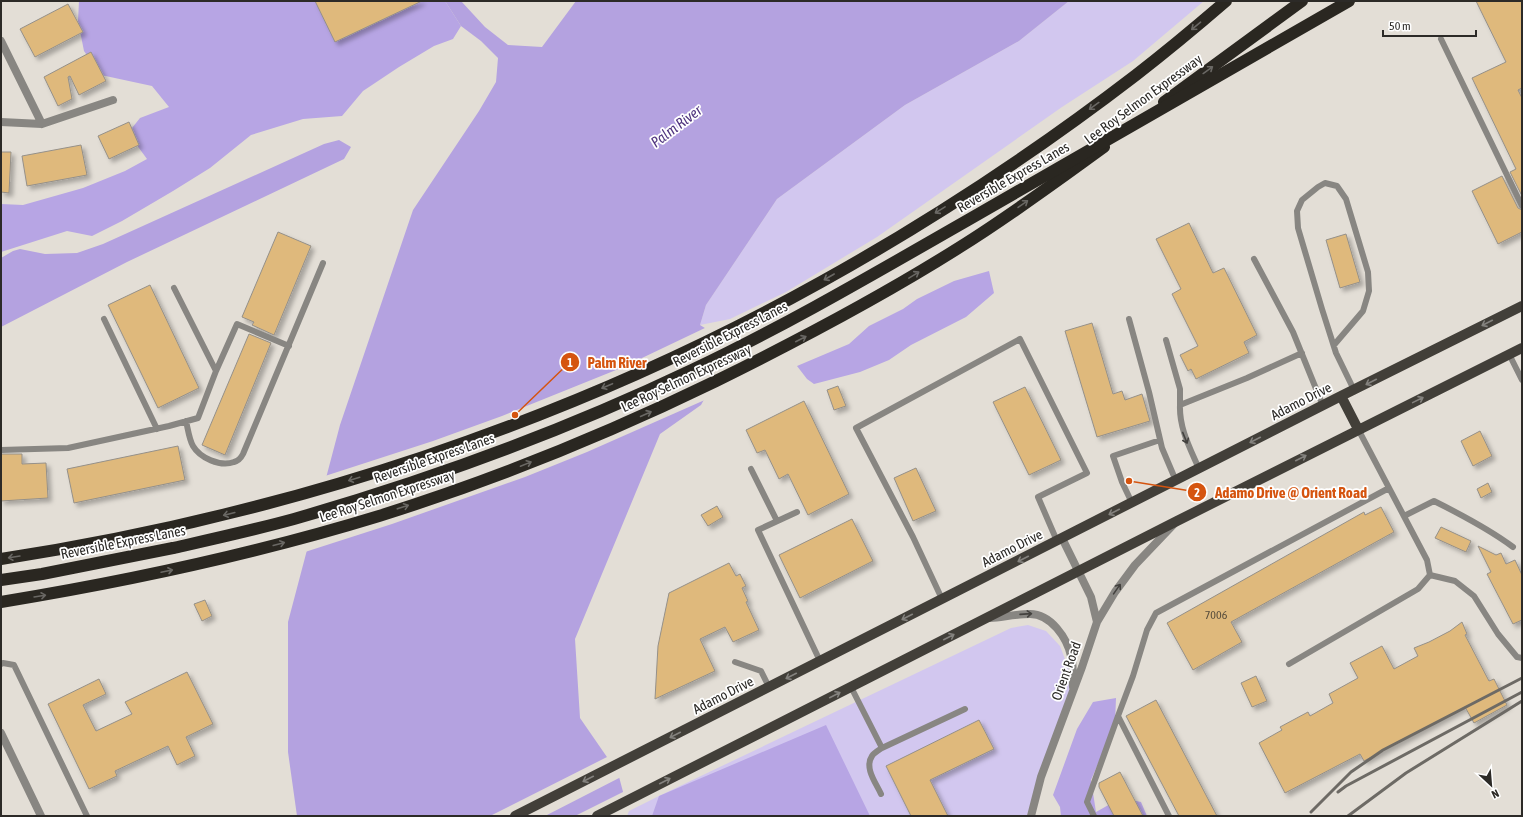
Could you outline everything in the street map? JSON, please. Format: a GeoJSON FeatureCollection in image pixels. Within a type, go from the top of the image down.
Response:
{"type":"FeatureCollection","features":[{"type":"Feature","properties":{"kind":"highway","name":"Lee Roy Selmon Expressway"},"geometry":{"type":"LineString","coordinates":[[1,559],[120,539],[190,524],[310,492],[382,471],[485,435],[613,384],[732,329],[822,281],[885,244],[992,177],[1135,76],[1226,1]]}},
{"type":"Feature","properties":{"kind":"highway","name":"Lee Roy Selmon Expressway"},"geometry":{"type":"LineString","coordinates":[[1,602],[119,581],[241,554],[379,515],[522,466],[642,415],[766,356],[849,312],[961,247],[1092,156],[1302,1]]}},
{"type":"Feature","properties":{"kind":"highway","name":"Reversible Express Lanes"},"geometry":{"type":"LineString","coordinates":[[1,580],[173,548],[292,519],[410,483],[481,458],[620,403],[726,354],[847,290],[1349,1]]}},
{"type":"Feature","properties":{"kind":"main road","name":"Adamo Drive"},"geometry":{"type":"LineString","coordinates":[[515,816],[1341,396],[1522,306]]}},
{"type":"Feature","properties":{"kind":"main road"},"geometry":{"type":"LineString","coordinates":[[597,816],[1177,520],[1522,348]]}},
{"type":"Feature","properties":{"kind":"main road"},"geometry":{"type":"LineString","coordinates":[[1341,396],[1358,430]]}},
{"type":"Feature","properties":{"kind":"street"},"geometry":{"type":"LineString","coordinates":[[1,41],[42,124]]}},
{"type":"Feature","properties":{"kind":"street"},"geometry":{"type":"LineString","coordinates":[[1,122],[42,124],[113,100]]}},
{"type":"Feature","properties":{"kind":"street"},"geometry":{"type":"LineString","coordinates":[[1096,622],[1115,592],[1135,565],[1177,520]]}},
{"type":"Feature","properties":{"kind":"street","name":"Orient Road"},"geometry":{"type":"LineString","coordinates":[[1031,816],[1041,777],[1096,622],[1091,597],[1079,571],[1060,540]]}},
{"type":"Feature","properties":{"kind":"street"},"geometry":{"type":"LineString","coordinates":[[987,618],[1032,614],[1046,618],[1056,627],[1064,639],[1072,656],[1073,690]]}},
{"type":"Feature","properties":{"kind":"street"},"geometry":{"type":"LineString","coordinates":[[1,733],[41,816]]}},
{"type":"Feature","properties":{"kind":"lane"},"geometry":{"type":"LineString","coordinates":[[1441,39],[1522,206]]}},
{"type":"Feature","properties":{"kind":"lane"},"geometry":{"type":"LineString","coordinates":[[1334,345],[1363,311],[1369,291],[1368,272],[1346,199],[1337,186],[1325,183],[1302,200],[1297,211],[1298,228],[1334,345],[1354,390]]}},
{"type":"Feature","properties":{"kind":"lane"},"geometry":{"type":"LineString","coordinates":[[1254,259],[1293,332],[1323,406]]}},
{"type":"Feature","properties":{"kind":"lane"},"geometry":{"type":"LineString","coordinates":[[186,421],[192,445],[205,458],[223,463],[230,463],[238,460],[244,454],[323,263]]}},
{"type":"Feature","properties":{"kind":"lane"},"geometry":{"type":"LineString","coordinates":[[174,288],[216,371]]}},
{"type":"Feature","properties":{"kind":"lane"},"geometry":{"type":"LineString","coordinates":[[104,319],[157,429]]}},
{"type":"Feature","properties":{"kind":"lane"},"geometry":{"type":"LineString","coordinates":[[1129,319],[1149,392],[1162,448],[1176,481]]}},
{"type":"Feature","properties":{"kind":"lane"},"geometry":{"type":"LineString","coordinates":[[1,450],[68,448],[157,429],[198,418],[216,371],[237,324],[289,346]]}},
{"type":"Feature","properties":{"kind":"lane"},"geometry":{"type":"LineString","coordinates":[[942,599],[913,537],[856,428],[1020,339],[1087,473],[1038,497],[1060,540]]}},
{"type":"Feature","properties":{"kind":"lane"},"geometry":{"type":"LineString","coordinates":[[1166,340],[1180,389],[1180,420],[1184,434],[1199,469]]}},
{"type":"Feature","properties":{"kind":"lane"},"geometry":{"type":"LineString","coordinates":[[1180,404],[1247,378],[1302,353]]}},
{"type":"Feature","properties":{"kind":"lane"},"geometry":{"type":"LineString","coordinates":[[1509,354],[1522,380]]}},
{"type":"Feature","properties":{"kind":"lane"},"geometry":{"type":"LineString","coordinates":[[1358,430],[1427,560],[1430,575]]}},
{"type":"Feature","properties":{"kind":"lane"},"geometry":{"type":"LineString","coordinates":[[1132,503],[1122,482],[1113,456],[1160,440]]}},
{"type":"Feature","properties":{"kind":"lane"},"geometry":{"type":"LineString","coordinates":[[751,469],[777,521]]}},
{"type":"Feature","properties":{"kind":"lane"},"geometry":{"type":"LineString","coordinates":[[1094,816],[1087,802],[1133,676],[1147,630],[1156,613],[1389,488]]}},
{"type":"Feature","properties":{"kind":"lane"},"geometry":{"type":"LineString","coordinates":[[1404,516],[1434,501],[1475,522],[1513,547]]}},
{"type":"Feature","properties":{"kind":"lane"},"geometry":{"type":"LineString","coordinates":[[797,512],[758,530],[820,661]]}},
{"type":"Feature","properties":{"kind":"lane"},"geometry":{"type":"LineString","coordinates":[[1430,575],[1455,581],[1474,596],[1498,634],[1517,657],[1522,658]]}},
{"type":"Feature","properties":{"kind":"lane"},"geometry":{"type":"LineString","coordinates":[[1289,664],[1418,589],[1430,575]]}},
{"type":"Feature","properties":{"kind":"lane"},"geometry":{"type":"LineString","coordinates":[[735,662],[761,671],[769,687]]}},
{"type":"Feature","properties":{"kind":"lane"},"geometry":{"type":"LineString","coordinates":[[1,664],[4,663],[14,665],[88,816]]}},
{"type":"Feature","properties":{"kind":"lane"},"geometry":{"type":"LineString","coordinates":[[851,687],[882,748]]}},
{"type":"Feature","properties":{"kind":"lane"},"geometry":{"type":"LineString","coordinates":[[881,794],[871,773],[869,765],[872,755],[882,748],[965,709]]}},
{"type":"Feature","properties":{"kind":"lane"},"geometry":{"type":"LineString","coordinates":[[1118,716],[1169,816]]}},
{"type":"Feature","properties":{"kind":"shaded area"},"geometry":{"type":"Polygon","coordinates":[[[79,1],[445,1],[461,26],[453,39],[434,46],[363,91],[342,116],[303,119],[251,135],[210,168],[122,221],[92,236],[67,231],[1,252],[1,204],[23,205],[83,188],[125,171],[147,159],[128,133],[140,118],[169,107],[152,86],[101,75],[84,51],[78,21],[79,1]]]}},
{"type":"Feature","properties":{"kind":"shaded area"},"geometry":{"type":"Polygon","coordinates":[[[1069,1],[1204,1],[1133,61],[1062,107],[877,237],[786,292],[730,319],[700,325],[706,305],[777,199],[905,105],[1019,41],[1069,1]]]}},
{"type":"Feature","properties":{"kind":"shaded area"},"geometry":{"type":"Polygon","coordinates":[[[989,271],[994,293],[966,317],[911,345],[889,360],[860,372],[814,384],[807,379],[797,366],[849,344],[869,326],[903,309],[917,299],[954,281],[989,271]]]}},
{"type":"Feature","properties":{"kind":"shaded area"},"geometry":{"type":"Polygon","coordinates":[[[1028,625],[1046,631],[1060,646],[1071,675],[1069,693],[1030,816],[627,816],[629,811],[659,796],[1011,628],[1028,625]]]}},
{"type":"Feature","properties":{"kind":"shaded area"},"geometry":{"type":"Polygon","coordinates":[[[1116,698],[1115,724],[1091,780],[1096,812],[1121,798],[1141,802],[1147,816],[1061,816],[1060,807],[1053,795],[1077,729],[1093,702],[1116,698]]]}},
{"type":"Feature","properties":{"kind":"shaded area"},"geometry":{"type":"Polygon","coordinates":[[[826,725],[870,816],[652,816],[659,796],[826,725]]]}},
{"type":"Feature","properties":{"kind":"water","name":"Palm River"},"geometry":{"type":"Polygon","coordinates":[[[445,1],[461,1],[485,27],[508,45],[542,47],[576,1],[1069,1],[1019,41],[905,105],[777,199],[706,305],[700,325],[726,341],[718,374],[701,405],[660,434],[575,639],[580,718],[618,773],[626,803],[625,816],[297,816],[288,752],[288,622],[340,425],[413,210],[479,111],[496,82],[498,58],[481,41],[461,26],[445,1]]]}},
{"type":"Feature","properties":{"kind":"water"},"geometry":{"type":"Polygon","coordinates":[[[339,140],[351,147],[344,159],[127,262],[1,327],[1,258],[13,251],[20,249],[45,254],[77,253],[103,244],[324,144],[339,140]]]}},
{"type":"Feature","properties":{"kind":"pier"},"geometry":{"type":"Polygon","coordinates":[[[707,327],[727,339],[728,342],[720,375],[707,399],[587,452],[525,477],[392,524],[305,552],[325,476],[433,441],[502,416],[621,368],[707,327]]]}},
{"type":"Feature","properties":{"kind":"pier"},"geometry":{"type":"Polygon","coordinates":[[[609,756],[620,772],[621,777],[545,816],[490,816],[609,756]]]}},
{"type":"Feature","properties":{"kind":"pier"},"geometry":{"type":"Polygon","coordinates":[[[625,791],[628,803],[627,816],[575,816],[625,791]]]}},
{"type":"Feature","properties":{"kind":"building"},"geometry":{"type":"Polygon","coordinates":[[[315,1],[422,1],[335,42],[315,1]]]}},
{"type":"Feature","properties":{"kind":"building"},"geometry":{"type":"Polygon","coordinates":[[[1476,1],[1522,1],[1522,88],[1518,90],[1522,98],[1522,196],[1510,172],[1516,169],[1472,78],[1506,62],[1476,1]]]}},
{"type":"Feature","properties":{"kind":"building"},"geometry":{"type":"Polygon","coordinates":[[[68,4],[83,32],[35,57],[20,29],[68,4]]]}},
{"type":"Feature","properties":{"kind":"building"},"geometry":{"type":"Polygon","coordinates":[[[91,52],[106,81],[79,95],[70,76],[68,77],[72,99],[58,106],[44,77],[91,52]]]}},
{"type":"Feature","properties":{"kind":"building"},"geometry":{"type":"Polygon","coordinates":[[[129,122],[139,145],[109,159],[98,136],[129,122]]]}},
{"type":"Feature","properties":{"kind":"building"},"geometry":{"type":"Polygon","coordinates":[[[81,145],[87,175],[27,186],[22,156],[81,145]]]}},
{"type":"Feature","properties":{"kind":"building"},"geometry":{"type":"Polygon","coordinates":[[[1,152],[11,152],[9,193],[1,192],[1,152]]]}},
{"type":"Feature","properties":{"kind":"building"},"geometry":{"type":"Polygon","coordinates":[[[1502,176],[1518,208],[1522,210],[1522,232],[1498,244],[1472,191],[1502,176]]]}},
{"type":"Feature","properties":{"kind":"building"},"geometry":{"type":"Polygon","coordinates":[[[1189,223],[1213,273],[1224,268],[1257,335],[1244,342],[1249,353],[1196,379],[1191,369],[1188,371],[1180,355],[1198,346],[1172,294],[1181,289],[1156,239],[1189,223]]]}},
{"type":"Feature","properties":{"kind":"building"},"geometry":{"type":"Polygon","coordinates":[[[278,232],[311,246],[274,335],[252,325],[254,322],[242,317],[278,232]]]}},
{"type":"Feature","properties":{"kind":"building"},"geometry":{"type":"Polygon","coordinates":[[[1346,234],[1360,282],[1340,288],[1326,240],[1346,234]]]}},
{"type":"Feature","properties":{"kind":"building"},"geometry":{"type":"Polygon","coordinates":[[[150,285],[199,388],[158,408],[108,305],[150,285]]]}},
{"type":"Feature","properties":{"kind":"building"},"geometry":{"type":"Polygon","coordinates":[[[1092,323],[1113,394],[1122,391],[1125,400],[1142,394],[1150,421],[1097,437],[1065,331],[1092,323]]]}},
{"type":"Feature","properties":{"kind":"building"},"geometry":{"type":"Polygon","coordinates":[[[249,334],[271,343],[225,455],[202,445],[249,334]]]}},
{"type":"Feature","properties":{"kind":"building"},"geometry":{"type":"Polygon","coordinates":[[[838,386],[846,406],[834,410],[827,390],[838,386]]]}},
{"type":"Feature","properties":{"kind":"building"},"geometry":{"type":"Polygon","coordinates":[[[1025,387],[1061,460],[1029,475],[993,402],[1025,387]]]}},
{"type":"Feature","properties":{"kind":"building"},"geometry":{"type":"Polygon","coordinates":[[[804,401],[849,494],[808,515],[788,474],[779,479],[765,450],[757,453],[746,430],[804,401]]]}},
{"type":"Feature","properties":{"kind":"building"},"geometry":{"type":"Polygon","coordinates":[[[1480,431],[1492,456],[1473,466],[1461,441],[1480,431]]]}},
{"type":"Feature","properties":{"kind":"building"},"geometry":{"type":"Polygon","coordinates":[[[178,446],[185,480],[74,503],[67,469],[178,446]]]}},
{"type":"Feature","properties":{"kind":"building"},"geometry":{"type":"Polygon","coordinates":[[[1,454],[22,454],[22,464],[46,463],[48,498],[1,501],[1,454]]]}},
{"type":"Feature","properties":{"kind":"building"},"geometry":{"type":"Polygon","coordinates":[[[916,468],[936,511],[913,521],[894,478],[916,468]]]}},
{"type":"Feature","properties":{"kind":"building"},"geometry":{"type":"Polygon","coordinates":[[[1488,483],[1492,492],[1481,498],[1477,489],[1488,483]]]}},
{"type":"Feature","properties":{"kind":"building"},"geometry":{"type":"Polygon","coordinates":[[[717,506],[723,517],[708,526],[701,515],[717,506]]]}},
{"type":"Feature","properties":{"kind":"building"},"geometry":{"type":"Polygon","coordinates":[[[1381,507],[1394,532],[1231,622],[1242,642],[1193,670],[1167,623],[1364,512],[1365,515],[1381,507]]]}},
{"type":"Feature","properties":{"kind":"building"},"geometry":{"type":"Polygon","coordinates":[[[852,519],[873,561],[800,598],[779,555],[852,519]]]}},
{"type":"Feature","properties":{"kind":"building"},"geometry":{"type":"Polygon","coordinates":[[[1441,527],[1471,541],[1466,552],[1435,538],[1441,527]]]}},
{"type":"Feature","properties":{"kind":"building"},"geometry":{"type":"Polygon","coordinates":[[[1478,546],[1496,555],[1501,553],[1506,564],[1515,560],[1522,575],[1522,620],[1513,624],[1487,574],[1491,572],[1478,546]]]}},
{"type":"Feature","properties":{"kind":"building"},"geometry":{"type":"Polygon","coordinates":[[[729,563],[736,576],[740,574],[746,586],[742,588],[748,601],[746,602],[759,630],[733,642],[725,627],[700,639],[715,671],[655,699],[658,646],[669,593],[729,563]]]}},
{"type":"Feature","properties":{"kind":"building"},"geometry":{"type":"Polygon","coordinates":[[[205,600],[212,616],[202,621],[194,604],[205,600]]]}},
{"type":"Feature","properties":{"kind":"building"},"geometry":{"type":"Polygon","coordinates":[[[1462,622],[1467,634],[1465,635],[1489,681],[1494,679],[1507,705],[1474,723],[1465,707],[1364,761],[1360,754],[1285,793],[1259,743],[1282,730],[1280,727],[1308,712],[1310,716],[1333,703],[1329,694],[1358,678],[1350,663],[1382,646],[1394,669],[1418,656],[1414,648],[1450,631],[1462,622]]]}},
{"type":"Feature","properties":{"kind":"building"},"geometry":{"type":"Polygon","coordinates":[[[187,672],[213,724],[186,737],[195,756],[177,765],[168,746],[115,771],[117,776],[89,789],[48,704],[99,679],[106,694],[83,705],[96,731],[132,714],[125,702],[187,672]]]}},
{"type":"Feature","properties":{"kind":"building"},"geometry":{"type":"Polygon","coordinates":[[[1256,676],[1267,701],[1252,707],[1241,683],[1256,676]]]}},
{"type":"Feature","properties":{"kind":"building"},"geometry":{"type":"Polygon","coordinates":[[[1156,700],[1217,816],[1179,816],[1126,716],[1156,700]]]}},
{"type":"Feature","properties":{"kind":"building"},"geometry":{"type":"Polygon","coordinates":[[[979,720],[994,749],[930,780],[948,816],[911,816],[886,766],[979,720]]]}},
{"type":"Feature","properties":{"kind":"building"},"geometry":{"type":"Polygon","coordinates":[[[1120,772],[1143,816],[1114,816],[1099,787],[1099,783],[1120,772]]]}},
{"type":"Feature","properties":{"kind":"railway"},"geometry":{"type":"LineString","coordinates":[[1311,812],[1351,772],[1383,750],[1522,678]]}},
{"type":"Feature","properties":{"kind":"railway"},"geometry":{"type":"LineString","coordinates":[[1338,792],[1346,786],[1522,692]]}},
{"type":"Feature","properties":{"kind":"railway"},"geometry":{"type":"LineString","coordinates":[[1348,816],[1406,773],[1522,701]]}},
{"type":"Feature","properties":{"kind":"place","name":"Palm River"},"geometry":{"type":"Point","coordinates":[515,415]}},
{"type":"Feature","properties":{"kind":"place","name":"Adamo Drive @ Orient Road"},"geometry":{"type":"Point","coordinates":[1129,481]}}]}
